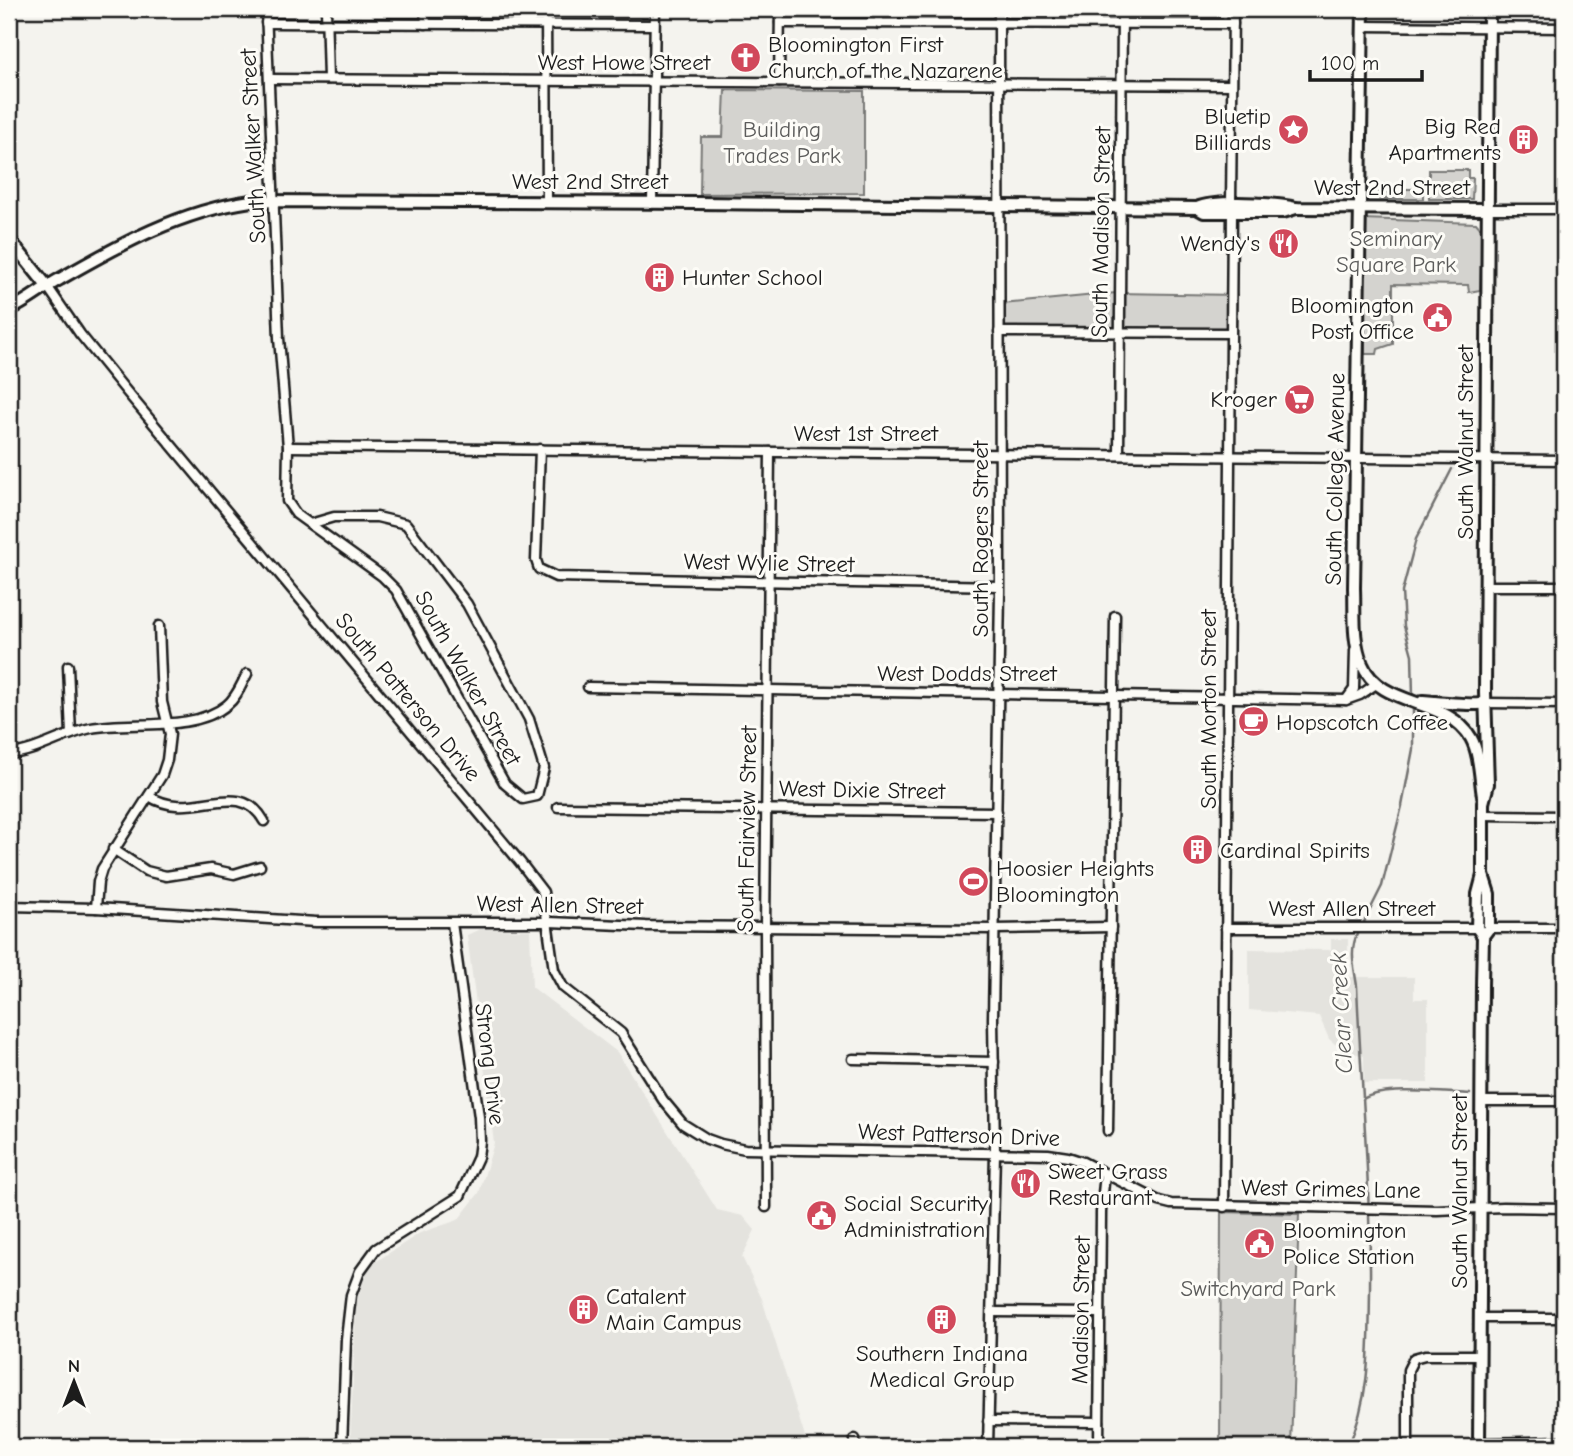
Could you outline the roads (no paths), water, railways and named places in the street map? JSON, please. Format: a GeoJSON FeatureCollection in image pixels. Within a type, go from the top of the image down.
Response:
{"type":"FeatureCollection","features":[{"type":"Feature","properties":{"kind":"main road","name":"South College Avenue"},"geometry":{"type":"LineString","coordinates":[[1363,9],[1355,642],[1362,665],[1376,684]]}},
{"type":"Feature","properties":{"kind":"main road","name":"South Walnut Street"},"geometry":{"type":"LineString","coordinates":[[1479,1445],[1483,930],[1478,894],[1483,875],[1483,803],[1488,784],[1485,586],[1489,9]]}},
{"type":"Feature","properties":{"kind":"main road","name":"West 2nd Street"},"geometry":{"type":"LineString","coordinates":[[9,310],[137,236],[192,213],[220,205],[251,201],[1197,208],[1204,212],[1231,208],[1283,212],[1296,208],[1487,209]]}},
{"type":"Feature","properties":{"kind":"main road","name":"South Patterson Drive"},"geometry":{"type":"LineString","coordinates":[[9,239],[47,286]]}},
{"type":"Feature","properties":{"kind":"main road"},"geometry":{"type":"LineString","coordinates":[[1376,684],[1409,699],[1431,705],[1464,729],[1476,752],[1483,803]]}},
{"type":"Feature","properties":{"kind":"main road"},"geometry":{"type":"LineString","coordinates":[[1431,705],[1467,703],[1479,706],[1485,698]]}},
{"type":"Feature","properties":{"kind":"street","name":"South Walker Street"},"geometry":{"type":"LineString","coordinates":[[266,9],[279,338],[288,447],[288,501],[296,514],[382,576],[396,590],[505,783],[523,799],[537,796],[544,768],[529,719],[467,604],[406,524],[377,517],[334,517],[310,524]]}},
{"type":"Feature","properties":{"kind":"street"},"geometry":{"type":"LineString","coordinates":[[326,9],[328,79]]}},
{"type":"Feature","properties":{"kind":"street"},"geometry":{"type":"LineString","coordinates":[[425,9],[426,24]]}},
{"type":"Feature","properties":{"kind":"street"},"geometry":{"type":"LineString","coordinates":[[546,9],[547,202]]}},
{"type":"Feature","properties":{"kind":"street"},"geometry":{"type":"LineString","coordinates":[[652,203],[655,9]]}},
{"type":"Feature","properties":{"kind":"street"},"geometry":{"type":"LineString","coordinates":[[779,82],[780,9]]}},
{"type":"Feature","properties":{"kind":"street"},"geometry":{"type":"LineString","coordinates":[[879,9],[879,24]]}},
{"type":"Feature","properties":{"kind":"street","name":"South Rogers Street"},"geometry":{"type":"LineString","coordinates":[[988,1447],[995,1153],[999,695],[999,9]]}},
{"type":"Feature","properties":{"kind":"street","name":"South Madison Street"},"geometry":{"type":"LineString","coordinates":[[1119,455],[1122,9]]}},
{"type":"Feature","properties":{"kind":"street","name":"South Morton Street"},"geometry":{"type":"LineString","coordinates":[[1224,1207],[1233,9]]}},
{"type":"Feature","properties":{"kind":"street"},"geometry":{"type":"LineString","coordinates":[[266,23],[654,25]]}},
{"type":"Feature","properties":{"kind":"street"},"geometry":{"type":"LineString","coordinates":[[780,23],[1233,24]]}},
{"type":"Feature","properties":{"kind":"street"},"geometry":{"type":"LineString","coordinates":[[1363,26],[1564,28]]}},
{"type":"Feature","properties":{"kind":"street","name":"West Howe Street"},"geometry":{"type":"LineString","coordinates":[[269,79],[1231,85]]}},
{"type":"Feature","properties":{"kind":"street"},"geometry":{"type":"LineString","coordinates":[[1487,209],[1564,209]]}},
{"type":"Feature","properties":{"kind":"street","name":"South Patterson Drive"},"geometry":{"type":"LineString","coordinates":[[47,286],[80,334],[127,392],[543,892],[554,970],[563,988],[621,1033],[663,1101],[683,1124],[721,1144],[766,1149]]}},
{"type":"Feature","properties":{"kind":"street"},"geometry":{"type":"LineString","coordinates":[[999,331],[1230,333]]}},
{"type":"Feature","properties":{"kind":"street","name":"West 1st Street"},"geometry":{"type":"LineString","coordinates":[[288,447],[989,452],[1564,460]]}},
{"type":"Feature","properties":{"kind":"street","name":"West Wylie Street"},"geometry":{"type":"LineString","coordinates":[[540,449],[536,560],[539,569],[556,578],[999,586]]}},
{"type":"Feature","properties":{"kind":"street","name":"South Fairview Street"},"geometry":{"type":"LineString","coordinates":[[766,1207],[765,927],[771,452]]}},
{"type":"Feature","properties":{"kind":"street"},"geometry":{"type":"LineString","coordinates":[[1485,586],[1564,586]]}},
{"type":"Feature","properties":{"kind":"street"},"geometry":{"type":"LineString","coordinates":[[1108,1131],[1115,616]]}},
{"type":"Feature","properties":{"kind":"street"},"geometry":{"type":"LineString","coordinates":[[96,908],[102,869],[162,775],[167,760],[170,744],[162,702],[159,626]]}},
{"type":"Feature","properties":{"kind":"street"},"geometry":{"type":"LineString","coordinates":[[1346,700],[1354,689],[1355,642]]}},
{"type":"Feature","properties":{"kind":"street"},"geometry":{"type":"LineString","coordinates":[[68,666],[71,734]]}},
{"type":"Feature","properties":{"kind":"street"},"geometry":{"type":"LineString","coordinates":[[9,754],[30,750],[71,734],[100,727],[201,718],[221,709],[235,697],[247,674]]}},
{"type":"Feature","properties":{"kind":"street","name":"West Dodds Street"},"geometry":{"type":"LineString","coordinates":[[588,687],[1346,700],[1360,695],[1376,684]]}},
{"type":"Feature","properties":{"kind":"street"},"geometry":{"type":"LineString","coordinates":[[1485,698],[1564,704]]}},
{"type":"Feature","properties":{"kind":"street"},"geometry":{"type":"LineString","coordinates":[[149,796],[159,803],[183,807],[240,800],[254,806],[264,821]]}},
{"type":"Feature","properties":{"kind":"street","name":"West Dixie Street"},"geometry":{"type":"LineString","coordinates":[[558,807],[997,812]]}},
{"type":"Feature","properties":{"kind":"street"},"geometry":{"type":"LineString","coordinates":[[1484,815],[1564,816]]}},
{"type":"Feature","properties":{"kind":"street"},"geometry":{"type":"LineString","coordinates":[[113,849],[155,874],[179,875],[211,869],[234,874],[260,866]]}},
{"type":"Feature","properties":{"kind":"street","name":"West Allen Street"},"geometry":{"type":"LineString","coordinates":[[9,906],[96,908],[316,922],[549,922],[995,929],[1111,927]]}},
{"type":"Feature","properties":{"kind":"street","name":"Strong Drive"},"geometry":{"type":"LineString","coordinates":[[342,1447],[346,1339],[354,1283],[367,1259],[376,1249],[460,1196],[480,1149],[479,1117],[452,923]]}},
{"type":"Feature","properties":{"kind":"street","name":"West Allen Street"},"geometry":{"type":"LineString","coordinates":[[1226,928],[1564,928]]}},
{"type":"Feature","properties":{"kind":"street"},"geometry":{"type":"LineString","coordinates":[[853,1059],[994,1062]]}},
{"type":"Feature","properties":{"kind":"street"},"geometry":{"type":"LineString","coordinates":[[1481,1101],[1564,1101]]}},
{"type":"Feature","properties":{"kind":"street","name":"West Patterson Drive"},"geometry":{"type":"LineString","coordinates":[[766,1149],[1048,1154],[1069,1157],[1159,1201],[1224,1207]]}},
{"type":"Feature","properties":{"kind":"street","name":"Madison Street"},"geometry":{"type":"LineString","coordinates":[[1099,1447],[1101,1200],[1105,1174]]}},
{"type":"Feature","properties":{"kind":"street","name":"West Grimes Lane"},"geometry":{"type":"LineString","coordinates":[[1224,1207],[1564,1208]]}},
{"type":"Feature","properties":{"kind":"street"},"geometry":{"type":"LineString","coordinates":[[992,1312],[1099,1313]]}},
{"type":"Feature","properties":{"kind":"street"},"geometry":{"type":"LineString","coordinates":[[1480,1318],[1564,1318]]}},
{"type":"Feature","properties":{"kind":"street"},"geometry":{"type":"LineString","coordinates":[[1408,1447],[1408,1370],[1415,1358],[1480,1355]]}},
{"type":"Feature","properties":{"kind":"street"},"geometry":{"type":"LineString","coordinates":[[988,1421],[1098,1422]]}},
{"type":"Feature","properties":{"kind":"street"},"geometry":{"type":"LineString","coordinates":[[1479,1445],[1564,1441]]}},
{"type":"Feature","properties":{"kind":"waterway","name":"Clear Creek"},"geometry":{"type":"LineString","coordinates":[[1413,696],[1412,655],[1404,626],[1402,592],[1416,539],[1452,469]]}},
{"type":"Feature","properties":{"kind":"waterway","name":"Clear Creek"},"geometry":{"type":"LineString","coordinates":[[1362,926],[1382,886],[1402,806],[1413,749],[1413,706]]}},
{"type":"Feature","properties":{"kind":"waterway","name":"Clear Creek"},"geometry":{"type":"LineString","coordinates":[[1348,1447],[1356,1428],[1365,1389],[1369,1331],[1367,1176],[1357,986],[1353,958],[1358,932]]}},
{"type":"Feature","properties":{"kind":"waterway"},"geometry":{"type":"LineString","coordinates":[[1363,1099],[1399,1091],[1470,1094]]}},
{"type":"Feature","properties":{"kind":"place","name":"Bloomington First Church of the Nazarene"},"geometry":{"type":"Point","coordinates":[745,57]}},
{"type":"Feature","properties":{"kind":"place","name":"Bluetip Billiards"},"geometry":{"type":"Point","coordinates":[1294,129]}},
{"type":"Feature","properties":{"kind":"place","name":"Big Red Apartments"},"geometry":{"type":"Point","coordinates":[1524,139]}},
{"type":"Feature","properties":{"kind":"place","name":"Wendy's"},"geometry":{"type":"Point","coordinates":[1283,243]}},
{"type":"Feature","properties":{"kind":"place","name":"Hunter School"},"geometry":{"type":"Point","coordinates":[659,277]}},
{"type":"Feature","properties":{"kind":"place","name":"Bloomington Post Office"},"geometry":{"type":"Point","coordinates":[1437,318]}},
{"type":"Feature","properties":{"kind":"place","name":"Kroger"},"geometry":{"type":"Point","coordinates":[1300,399]}},
{"type":"Feature","properties":{"kind":"place","name":"Hopscotch Coffee"},"geometry":{"type":"Point","coordinates":[1253,722]}},
{"type":"Feature","properties":{"kind":"place","name":"Cardinal Spirits"},"geometry":{"type":"Point","coordinates":[1197,850]}},
{"type":"Feature","properties":{"kind":"place","name":"Hoosier Heights Bloomington"},"geometry":{"type":"Point","coordinates":[973,881]}},
{"type":"Feature","properties":{"kind":"place","name":"Sweet Grass Restaurant"},"geometry":{"type":"Point","coordinates":[1025,1184]}},
{"type":"Feature","properties":{"kind":"place","name":"Social Security Administration"},"geometry":{"type":"Point","coordinates":[821,1216]}},
{"type":"Feature","properties":{"kind":"place","name":"Bloomington Police Station"},"geometry":{"type":"Point","coordinates":[1260,1243]}},
{"type":"Feature","properties":{"kind":"place","name":"Catalent Main Campus"},"geometry":{"type":"Point","coordinates":[583,1309]}},
{"type":"Feature","properties":{"kind":"place","name":"Southern Indiana Medical Group"},"geometry":{"type":"Point","coordinates":[942,1319]}},
{"type":"Feature","properties":{"kind":"park label","name":"Building Trades Park"},"geometry":{"type":"Point","coordinates":[782,142]}},
{"type":"Feature","properties":{"kind":"park label","name":"Seminary Square Park"},"geometry":{"type":"Point","coordinates":[1396,251]}},
{"type":"Feature","properties":{"kind":"park label","name":"Switchyard Park"},"geometry":{"type":"Point","coordinates":[1258,1288]}}]}
